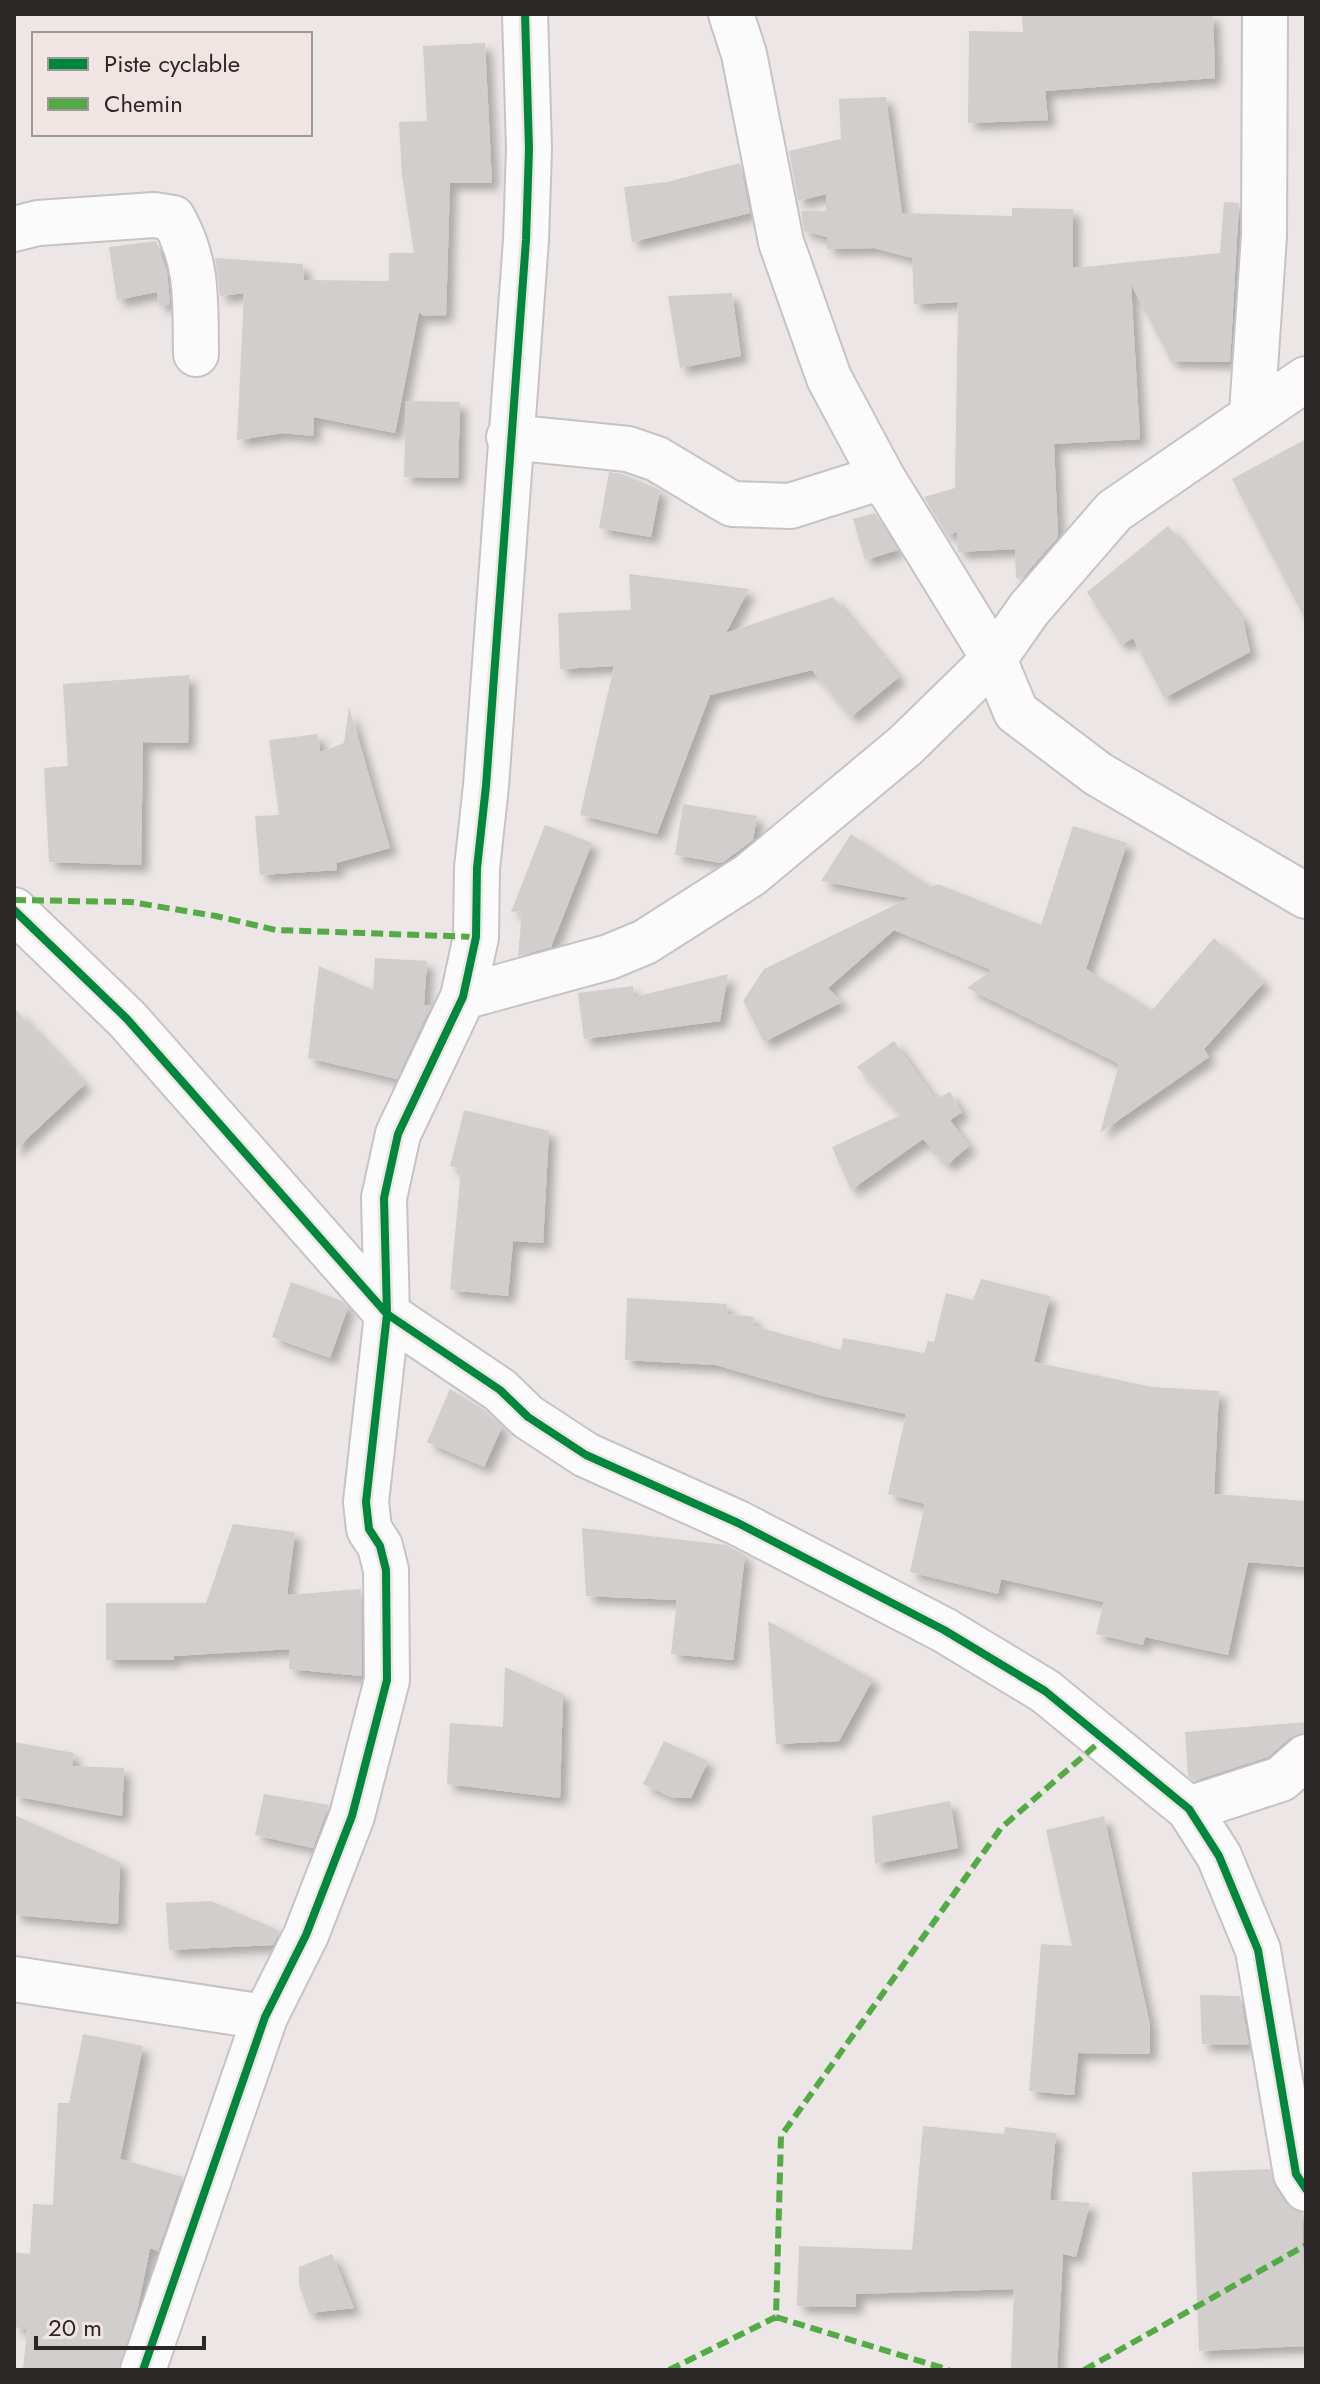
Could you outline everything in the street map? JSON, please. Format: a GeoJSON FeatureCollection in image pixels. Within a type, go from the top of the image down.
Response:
{"type":"FeatureCollection","features":[{"type":"Feature","properties":{"kind":"street"},"geometry":{"type":"LineString","coordinates":[[143,2370],[265,2017],[306,1935],[352,1816],[387,1680],[386,1570],[380,1546],[369,1529],[366,1502],[387,1314],[384,1198],[398,1134],[417,1088],[463,997],[476,937],[477,868],[486,786],[509,437],[526,240],[529,149],[525,14]]}},
{"type":"Feature","properties":{"kind":"street"},"geometry":{"type":"LineString","coordinates":[[731,14],[744,54],[781,242],[796,292],[829,378],[882,477],[994,659],[1016,712],[1050,741],[1192,832],[1306,896]]}},
{"type":"Feature","properties":{"kind":"street"},"geometry":{"type":"LineString","coordinates":[[1252,413],[1266,205],[1265,14]]}},
{"type":"Feature","properties":{"kind":"street"},"geometry":{"type":"LineString","coordinates":[[14,229],[38,223],[154,215],[173,218],[188,245],[195,292],[196,354]]}},
{"type":"Feature","properties":{"kind":"street"},"geometry":{"type":"LineString","coordinates":[[463,997],[609,957],[645,942],[750,875],[906,745],[994,659],[1029,609],[1114,511],[1252,413],[1306,379]]}},
{"type":"Feature","properties":{"kind":"street"},"geometry":{"type":"LineString","coordinates":[[509,437],[628,449],[657,459],[732,504],[790,506],[882,477]]}},
{"type":"Feature","properties":{"kind":"street"},"geometry":{"type":"LineString","coordinates":[[14,910],[127,1019],[387,1314],[500,1390],[528,1417],[586,1455],[751,1530],[944,1630],[1045,1691],[1189,1809],[1219,1856],[1258,1950],[1296,2174],[1306,2189]]}},
{"type":"Feature","properties":{"kind":"street"},"geometry":{"type":"LineString","coordinates":[[1189,1809],[1281,1779],[1306,1757]]}},
{"type":"Feature","properties":{"kind":"street"},"geometry":{"type":"LineString","coordinates":[[14,1979],[265,2017]]}},
{"type":"Feature","properties":{"kind":"building"},"geometry":{"type":"Polygon","coordinates":[[[1022,14],[1213,14],[1215,78],[1045,91],[1048,120],[968,123],[969,31],[1023,32],[1022,14]]]}},
{"type":"Feature","properties":{"kind":"building"},"geometry":{"type":"Polygon","coordinates":[[[485,43],[492,183],[450,183],[446,315],[424,316],[419,312],[395,433],[314,417],[313,436],[283,433],[237,440],[244,293],[220,296],[215,258],[303,264],[304,280],[389,281],[389,253],[414,253],[402,175],[399,122],[427,121],[423,46],[485,43]]]}},
{"type":"Feature","properties":{"kind":"building"},"geometry":{"type":"Polygon","coordinates":[[[886,97],[902,213],[1012,216],[1012,208],[1073,209],[1073,268],[1220,253],[1224,202],[1239,203],[1230,362],[1171,361],[1131,284],[1140,439],[1054,444],[1058,537],[1023,577],[1016,578],[1015,549],[958,552],[957,532],[947,535],[924,497],[955,488],[958,302],[914,304],[912,258],[874,248],[827,249],[827,237],[804,231],[801,211],[826,211],[826,194],[798,201],[789,151],[841,139],[839,99],[886,97]]]}},
{"type":"Feature","properties":{"kind":"building"},"geometry":{"type":"Polygon","coordinates":[[[740,163],[750,213],[632,242],[624,187],[667,182],[740,163]]]}},
{"type":"Feature","properties":{"kind":"building"},"geometry":{"type":"Polygon","coordinates":[[[156,241],[167,273],[170,304],[159,306],[157,292],[117,300],[109,247],[156,241]]]}},
{"type":"Feature","properties":{"kind":"building"},"geometry":{"type":"Polygon","coordinates":[[[732,293],[741,356],[680,368],[668,296],[732,293]]]}},
{"type":"Feature","properties":{"kind":"building"},"geometry":{"type":"Polygon","coordinates":[[[406,401],[460,402],[458,478],[404,477],[406,401]]]}},
{"type":"Feature","properties":{"kind":"building"},"geometry":{"type":"Polygon","coordinates":[[[1306,439],[1306,621],[1232,479],[1306,439]]]}},
{"type":"Feature","properties":{"kind":"building"},"geometry":{"type":"Polygon","coordinates":[[[609,472],[623,474],[660,490],[651,537],[599,528],[609,472]]]}},
{"type":"Feature","properties":{"kind":"building"},"geometry":{"type":"Polygon","coordinates":[[[875,513],[898,550],[865,560],[853,519],[875,513]]]}},
{"type":"Feature","properties":{"kind":"building"},"geometry":{"type":"Polygon","coordinates":[[[1168,526],[1243,619],[1250,652],[1164,698],[1133,638],[1121,645],[1087,592],[1168,526]]]}},
{"type":"Feature","properties":{"kind":"building"},"geometry":{"type":"Polygon","coordinates":[[[629,574],[749,589],[726,633],[833,597],[899,677],[851,717],[812,670],[710,695],[657,834],[580,815],[614,666],[560,669],[558,613],[631,610],[629,574]]]}},
{"type":"Feature","properties":{"kind":"building"},"geometry":{"type":"Polygon","coordinates":[[[189,675],[188,743],[143,742],[141,865],[49,862],[44,768],[68,766],[63,684],[189,675]]]}},
{"type":"Feature","properties":{"kind":"building"},"geometry":{"type":"Polygon","coordinates":[[[349,707],[390,848],[336,863],[337,870],[260,875],[255,816],[279,815],[269,740],[318,734],[320,752],[344,743],[349,707]]]}},
{"type":"Feature","properties":{"kind":"building"},"geometry":{"type":"Polygon","coordinates":[[[683,804],[757,816],[753,840],[722,863],[675,855],[683,804]]]}},
{"type":"Feature","properties":{"kind":"building"},"geometry":{"type":"Polygon","coordinates":[[[545,825],[592,843],[551,947],[518,956],[522,911],[511,912],[545,825]]]}},
{"type":"Feature","properties":{"kind":"building"},"geometry":{"type":"Polygon","coordinates":[[[1073,826],[1127,843],[1086,969],[1152,1010],[1214,938],[1264,982],[1204,1049],[1209,1057],[1100,1133],[1119,1064],[967,988],[992,970],[894,930],[828,988],[842,1002],[764,1042],[743,1001],[764,969],[909,898],[821,881],[851,834],[931,887],[938,884],[1041,925],[1073,826]]]}},
{"type":"Feature","properties":{"kind":"building"},"geometry":{"type":"Polygon","coordinates":[[[375,958],[427,961],[424,1005],[431,1006],[397,1079],[308,1058],[319,966],[373,990],[375,958]]]}},
{"type":"Feature","properties":{"kind":"building"},"geometry":{"type":"Polygon","coordinates":[[[728,974],[720,1021],[584,1039],[578,993],[633,986],[634,997],[728,974]]]}},
{"type":"Feature","properties":{"kind":"building"},"geometry":{"type":"Polygon","coordinates":[[[14,1008],[85,1084],[14,1151],[14,1008]]]}},
{"type":"Feature","properties":{"kind":"building"},"geometry":{"type":"Polygon","coordinates":[[[894,1041],[935,1099],[950,1092],[962,1112],[950,1120],[969,1146],[947,1165],[923,1139],[851,1190],[832,1147],[901,1115],[857,1067],[894,1041]]]}},
{"type":"Feature","properties":{"kind":"building"},"geometry":{"type":"Polygon","coordinates":[[[464,1110],[549,1131],[543,1243],[513,1241],[508,1296],[450,1290],[461,1169],[450,1166],[464,1110]]]}},
{"type":"Feature","properties":{"kind":"building"},"geometry":{"type":"Polygon","coordinates":[[[981,1279],[1050,1296],[1034,1362],[1152,1387],[1219,1391],[1214,1494],[1306,1501],[1306,1567],[1248,1562],[1228,1655],[1145,1637],[1143,1645],[1096,1634],[1104,1602],[1001,1579],[998,1594],[910,1572],[925,1504],[888,1494],[906,1414],[823,1396],[716,1365],[625,1360],[627,1298],[727,1304],[728,1314],[754,1317],[753,1326],[841,1350],[843,1338],[924,1353],[928,1341],[934,1342],[946,1293],[973,1300],[981,1279]]]}},
{"type":"Feature","properties":{"kind":"building"},"geometry":{"type":"Polygon","coordinates":[[[291,1282],[342,1301],[348,1307],[330,1358],[272,1337],[291,1282]]]}},
{"type":"Feature","properties":{"kind":"building"},"geometry":{"type":"Polygon","coordinates":[[[450,1389],[484,1410],[502,1427],[484,1467],[427,1442],[450,1389]]]}},
{"type":"Feature","properties":{"kind":"building"},"geometry":{"type":"Polygon","coordinates":[[[233,1524],[295,1532],[287,1595],[361,1589],[362,1676],[289,1669],[290,1649],[174,1656],[174,1660],[106,1660],[106,1603],[206,1603],[233,1524]]]}},
{"type":"Feature","properties":{"kind":"building"},"geometry":{"type":"Polygon","coordinates":[[[582,1528],[726,1545],[745,1555],[733,1660],[671,1654],[677,1600],[586,1596],[582,1528]]]}},
{"type":"Feature","properties":{"kind":"building"},"geometry":{"type":"Polygon","coordinates":[[[768,1621],[873,1679],[839,1741],[776,1744],[768,1621]]]}},
{"type":"Feature","properties":{"kind":"building"},"geometry":{"type":"Polygon","coordinates":[[[505,1667],[563,1694],[560,1798],[447,1784],[450,1723],[503,1727],[505,1667]]]}},
{"type":"Feature","properties":{"kind":"building"},"geometry":{"type":"Polygon","coordinates":[[[1306,1722],[1306,1733],[1290,1738],[1268,1757],[1194,1781],[1188,1776],[1185,1732],[1306,1722]]]}},
{"type":"Feature","properties":{"kind":"building"},"geometry":{"type":"Polygon","coordinates":[[[664,1741],[708,1761],[691,1798],[673,1798],[643,1784],[664,1741]]]}},
{"type":"Feature","properties":{"kind":"building"},"geometry":{"type":"Polygon","coordinates":[[[14,1742],[74,1753],[72,1766],[124,1768],[122,1816],[14,1796],[14,1742]]]}},
{"type":"Feature","properties":{"kind":"building"},"geometry":{"type":"Polygon","coordinates":[[[264,1794],[329,1805],[313,1848],[255,1835],[264,1794]]]}},
{"type":"Feature","properties":{"kind":"building"},"geometry":{"type":"Polygon","coordinates":[[[950,1801],[958,1848],[875,1864],[872,1816],[950,1801]]]}},
{"type":"Feature","properties":{"kind":"building"},"geometry":{"type":"Polygon","coordinates":[[[14,1815],[120,1862],[118,1924],[14,1915],[14,1815]]]}},
{"type":"Feature","properties":{"kind":"building"},"geometry":{"type":"Polygon","coordinates":[[[1104,1816],[1150,2025],[1150,2054],[1078,2053],[1074,2095],[1029,2091],[1041,1944],[1072,1946],[1046,1830],[1104,1816]]]}},
{"type":"Feature","properties":{"kind":"building"},"geometry":{"type":"Polygon","coordinates":[[[211,1901],[280,1931],[273,1945],[169,1950],[166,1903],[211,1901]]]}},
{"type":"Feature","properties":{"kind":"building"},"geometry":{"type":"Polygon","coordinates":[[[1200,1995],[1240,1996],[1249,2045],[1202,2044],[1200,1995]]]}},
{"type":"Feature","properties":{"kind":"building"},"geometry":{"type":"Polygon","coordinates":[[[83,2034],[143,2046],[120,2159],[183,2177],[158,2251],[150,2248],[138,2307],[119,2370],[23,2370],[27,2329],[14,2327],[14,2252],[30,2254],[33,2204],[53,2205],[58,2103],[69,2103],[83,2034]]]}},
{"type":"Feature","properties":{"kind":"building"},"geometry":{"type":"Polygon","coordinates":[[[923,2126],[1004,2134],[1005,2127],[1056,2133],[1050,2200],[1090,2203],[1076,2257],[1063,2254],[1057,2370],[1011,2370],[1014,2289],[856,2294],[856,2307],[797,2306],[799,2246],[912,2250],[923,2126]]]}},
{"type":"Feature","properties":{"kind":"building"},"geometry":{"type":"Polygon","coordinates":[[[1270,2169],[1275,2187],[1285,2203],[1302,2213],[1306,2346],[1199,2351],[1192,2172],[1270,2169]]]}},
{"type":"Feature","properties":{"kind":"building"},"geometry":{"type":"Polygon","coordinates":[[[332,2254],[354,2308],[309,2313],[299,2285],[299,2267],[332,2254]]]}},
{"type":"Feature","properties":{"kind":"marked path"},"geometry":{"type":"LineString","coordinates":[[14,900],[131,902],[276,930],[476,937]]}},
{"type":"Feature","properties":{"kind":"marked path"},"geometry":{"type":"LineString","coordinates":[[669,2370],[776,2317],[781,2136],[1001,1828],[1103,1739]]}},
{"type":"Feature","properties":{"kind":"marked path"},"geometry":{"type":"LineString","coordinates":[[1084,2370],[1306,2245]]}},
{"type":"Feature","properties":{"kind":"marked path"},"geometry":{"type":"LineString","coordinates":[[776,2317],[949,2370]]}},
{"type":"Feature","properties":{"kind":"cycle path"},"geometry":{"type":"LineString","coordinates":[[143,2370],[265,2017],[306,1935],[352,1816],[387,1680],[386,1570],[380,1546],[369,1529],[366,1502],[387,1314],[384,1198],[398,1134],[463,997],[476,937],[477,868],[486,786],[526,240],[529,149],[525,14]]}},
{"type":"Feature","properties":{"kind":"cycle path"},"geometry":{"type":"LineString","coordinates":[[14,910],[127,1019],[387,1314],[500,1390],[528,1417],[586,1455],[738,1523],[944,1630],[1045,1691],[1189,1809],[1219,1856],[1258,1950],[1296,2174],[1306,2189]]}}]}
